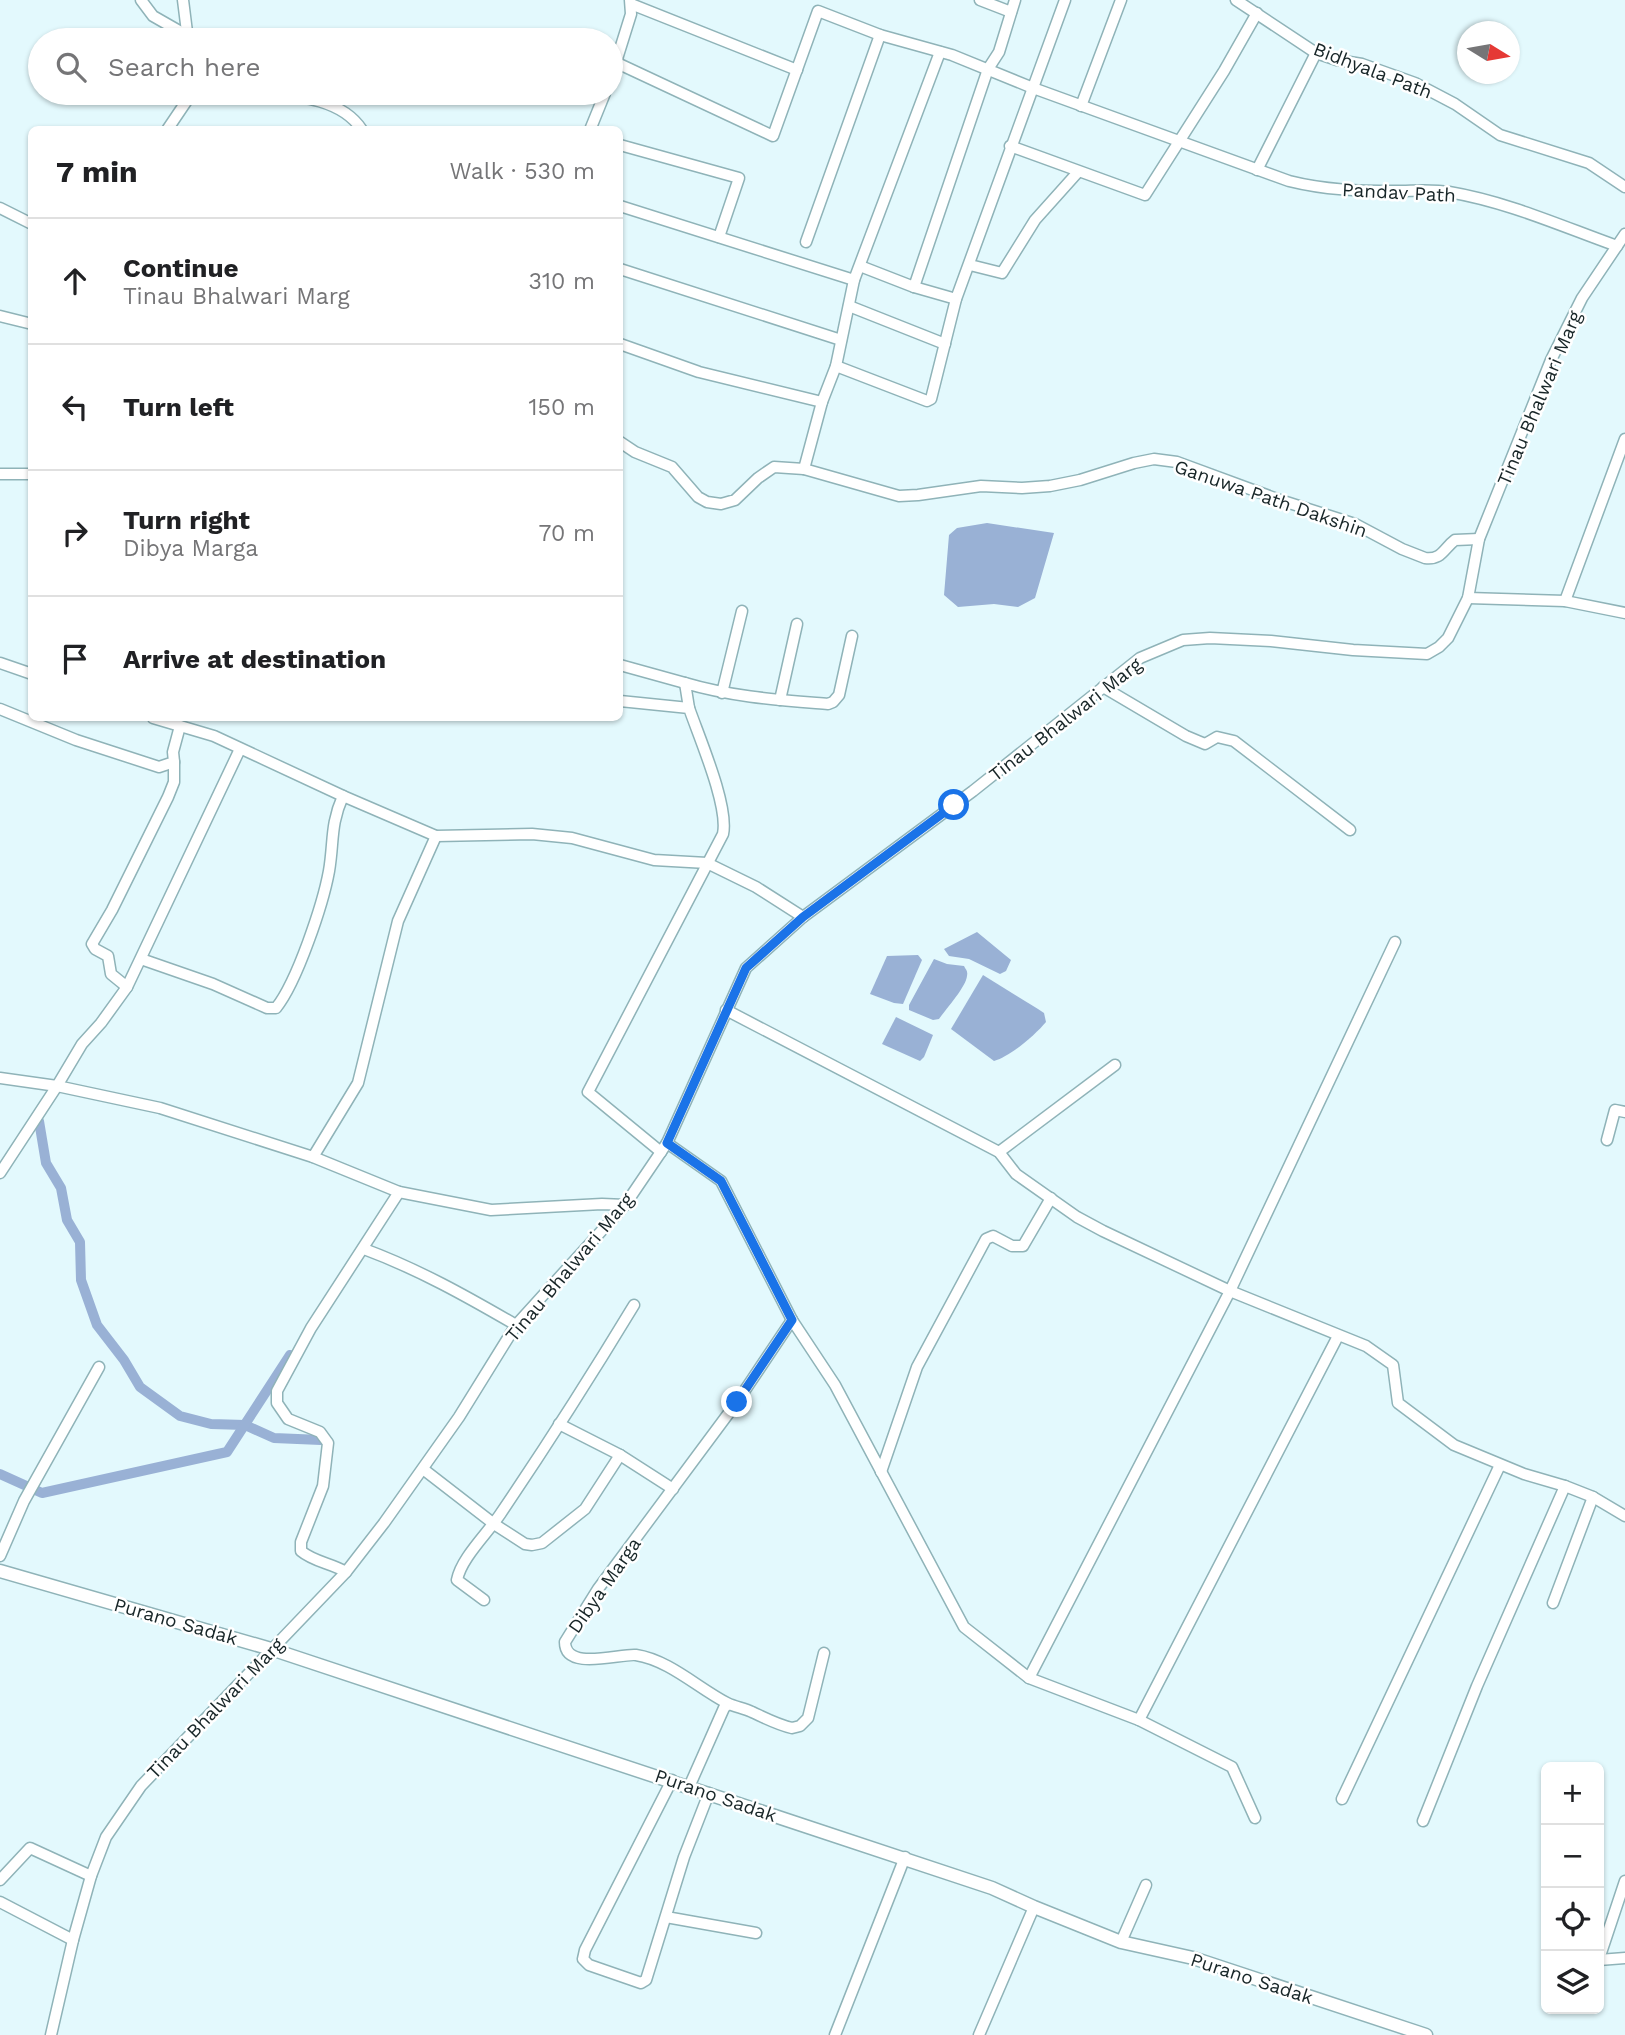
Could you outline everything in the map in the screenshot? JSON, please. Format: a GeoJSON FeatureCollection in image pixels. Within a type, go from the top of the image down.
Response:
{"type":"FeatureCollection","features":[{"type":"Feature","properties":{"kind":"main road","name":"Purano Sadak"},"geometry":{"type":"LineString","coordinates":[[0,1571],[271,1648],[905,1857],[992,1888],[1121,1942],[1193,1958],[1426,2035]]}},
{"type":"Feature","properties":{"kind":"street"},"geometry":{"type":"LineString","coordinates":[[141,0],[153,16],[172,28]]}},
{"type":"Feature","properties":{"kind":"street"},"geometry":{"type":"LineString","coordinates":[[183,0],[187,28]]}},
{"type":"Feature","properties":{"kind":"street"},"geometry":{"type":"LineString","coordinates":[[980,0],[1011,12]]}},
{"type":"Feature","properties":{"kind":"street"},"geometry":{"type":"LineString","coordinates":[[914,287],[988,69],[999,52],[1015,0]]}},
{"type":"Feature","properties":{"kind":"street"},"geometry":{"type":"LineString","coordinates":[[836,366],[928,401],[931,399],[956,299],[1065,0]]}},
{"type":"Feature","properties":{"kind":"street"},"geometry":{"type":"LineString","coordinates":[[1081,106],[1121,0]]}},
{"type":"Feature","properties":{"kind":"street","name":"Bidhyala Path"},"geometry":{"type":"LineString","coordinates":[[1236,0],[1316,53],[1415,83],[1455,104],[1500,135],[1589,163],[1625,187]]}},
{"type":"Feature","properties":{"kind":"street"},"geometry":{"type":"LineString","coordinates":[[623,42],[631,14],[630,2],[797,70],[773,136],[623,66]]}},
{"type":"Feature","properties":{"kind":"street","name":"Pandav Path"},"geometry":{"type":"LineString","coordinates":[[797,70],[818,11],[880,35],[988,69],[1257,170],[1316,187],[1347,191],[1447,191],[1514,206],[1550,223],[1617,246]]}},
{"type":"Feature","properties":{"kind":"street"},"geometry":{"type":"LineString","coordinates":[[1010,146],[1145,195],[1181,141],[1256,13]]}},
{"type":"Feature","properties":{"kind":"street"},"geometry":{"type":"LineString","coordinates":[[806,242],[880,35]]}},
{"type":"Feature","properties":{"kind":"street"},"geometry":{"type":"LineString","coordinates":[[804,469],[822,402],[836,366],[854,280],[940,52]]}},
{"type":"Feature","properties":{"kind":"street"},"geometry":{"type":"LineString","coordinates":[[1257,170],[1316,53]]}},
{"type":"Feature","properties":{"kind":"street"},"geometry":{"type":"LineString","coordinates":[[170,126],[184,105]]}},
{"type":"Feature","properties":{"kind":"street"},"geometry":{"type":"LineString","coordinates":[[330,105],[356,119],[360,126]]}},
{"type":"Feature","properties":{"kind":"street"},"geometry":{"type":"LineString","coordinates":[[592,126],[600,105]]}},
{"type":"Feature","properties":{"kind":"street"},"geometry":{"type":"LineString","coordinates":[[623,146],[739,178],[719,237]]}},
{"type":"Feature","properties":{"kind":"street"},"geometry":{"type":"LineString","coordinates":[[970,265],[1002,273],[1035,220],[1078,172]]}},
{"type":"Feature","properties":{"kind":"street"},"geometry":{"type":"LineString","coordinates":[[623,206],[854,280]]}},
{"type":"Feature","properties":{"kind":"street"},"geometry":{"type":"LineString","coordinates":[[0,208],[28,222]]}},
{"type":"Feature","properties":{"kind":"street","name":"Tinau Bhalwari Marg"},"geometry":{"type":"LineString","coordinates":[[51,2035],[73,1940],[91,1876],[106,1837],[141,1786],[346,1572],[384,1524],[459,1418],[516,1325],[625,1205],[664,1148],[746,968],[803,917],[973,791],[1140,658],[1183,640],[1272,641],[1427,654],[1439,647],[1448,638],[1468,598],[1479,539],[1551,360],[1582,298],[1625,234]]}},
{"type":"Feature","properties":{"kind":"street"},"geometry":{"type":"LineString","coordinates":[[860,266],[914,287],[956,299]]}},
{"type":"Feature","properties":{"kind":"street"},"geometry":{"type":"LineString","coordinates":[[623,270],[841,340]]}},
{"type":"Feature","properties":{"kind":"street"},"geometry":{"type":"LineString","coordinates":[[849,306],[946,344]]}},
{"type":"Feature","properties":{"kind":"street"},"geometry":{"type":"LineString","coordinates":[[0,316],[28,323]]}},
{"type":"Feature","properties":{"kind":"street"},"geometry":{"type":"LineString","coordinates":[[623,345],[699,372],[822,402]]}},
{"type":"Feature","properties":{"kind":"street"},"geometry":{"type":"LineString","coordinates":[[1565,601],[1625,439]]}},
{"type":"Feature","properties":{"kind":"street","name":"Ganuwa Path Dakshin"},"geometry":{"type":"LineString","coordinates":[[623,444],[635,452],[672,467],[698,497],[707,502],[721,504],[735,500],[774,467],[804,469],[899,496],[981,486],[1050,486],[1154,459],[1177,462],[1280,500],[1334,516],[1425,558],[1440,557],[1455,540],[1479,539]]}},
{"type":"Feature","properties":{"kind":"street"},"geometry":{"type":"LineString","coordinates":[[0,474],[28,474]]}},
{"type":"Feature","properties":{"kind":"street"},"geometry":{"type":"LineString","coordinates":[[1468,598],[1565,601],[1625,612]]}},
{"type":"Feature","properties":{"kind":"street"},"geometry":{"type":"LineString","coordinates":[[722,693],[742,611]]}},
{"type":"Feature","properties":{"kind":"street"},"geometry":{"type":"LineString","coordinates":[[780,700],[797,624]]}},
{"type":"Feature","properties":{"kind":"street"},"geometry":{"type":"LineString","coordinates":[[623,666],[722,693],[828,704],[839,695],[852,636]]}},
{"type":"Feature","properties":{"kind":"street"},"geometry":{"type":"LineString","coordinates":[[0,663],[28,673]]}},
{"type":"Feature","properties":{"kind":"street"},"geometry":{"type":"LineString","coordinates":[[685,683],[688,708],[722,806],[725,825],[723,834],[588,1092],[664,1148],[721,1181],[792,1320],[835,1385],[964,1627],[1030,1678],[1139,1720],[1232,1767],[1255,1818]]}},
{"type":"Feature","properties":{"kind":"street"},"geometry":{"type":"LineString","coordinates":[[1103,687],[1205,744],[1217,737],[1234,741],[1350,830]]}},
{"type":"Feature","properties":{"kind":"street"},"geometry":{"type":"LineString","coordinates":[[623,701],[688,708]]}},
{"type":"Feature","properties":{"kind":"street"},"geometry":{"type":"LineString","coordinates":[[0,709],[28,720]]}},
{"type":"Feature","properties":{"kind":"street"},"geometry":{"type":"LineString","coordinates":[[29,721],[76,740],[159,767],[174,762]]}},
{"type":"Feature","properties":{"kind":"street"},"geometry":{"type":"LineString","coordinates":[[163,721],[214,736],[436,836],[532,834],[572,838],[654,860],[707,863],[756,887],[803,917]]}},
{"type":"Feature","properties":{"kind":"street"},"geometry":{"type":"LineString","coordinates":[[127,987],[111,974],[108,956],[95,949],[92,944],[171,790],[174,782],[173,752],[180,726]]}},
{"type":"Feature","properties":{"kind":"street"},"geometry":{"type":"LineString","coordinates":[[0,1173],[82,1044],[127,987],[240,749]]}},
{"type":"Feature","properties":{"kind":"street"},"geometry":{"type":"LineString","coordinates":[[141,959],[213,984],[267,1008],[275,1008],[294,974],[323,898],[332,850],[332,825],[343,796]]}},
{"type":"Feature","properties":{"kind":"street"},"geometry":{"type":"LineString","coordinates":[[313,1157],[358,1083],[398,920],[436,836]]}},
{"type":"Feature","properties":{"kind":"street"},"geometry":{"type":"LineString","coordinates":[[1030,1678],[1230,1291],[1395,942]]}},
{"type":"Feature","properties":{"kind":"street"},"geometry":{"type":"LineString","coordinates":[[726,1010],[999,1152],[1016,1174],[1077,1217],[1103,1231],[1230,1291],[1366,1346],[1393,1365],[1398,1403],[1454,1445],[1500,1465],[1593,1497],[1625,1516]]}},
{"type":"Feature","properties":{"kind":"street"},"geometry":{"type":"LineString","coordinates":[[999,1152],[1115,1065]]}},
{"type":"Feature","properties":{"kind":"street"},"geometry":{"type":"LineString","coordinates":[[0,1078],[57,1086],[160,1108],[313,1157],[399,1192],[491,1210],[625,1205]]}},
{"type":"Feature","properties":{"kind":"street"},"geometry":{"type":"LineString","coordinates":[[1608,1140],[1615,1110],[1625,1112]]}},
{"type":"Feature","properties":{"kind":"street"},"geometry":{"type":"LineString","coordinates":[[346,1572],[333,1564],[309,1558],[301,1551],[301,1542],[323,1486],[328,1443],[320,1432],[288,1419],[280,1409],[276,1397],[279,1386],[311,1328],[399,1192]]}},
{"type":"Feature","properties":{"kind":"street"},"geometry":{"type":"LineString","coordinates":[[881,1472],[918,1367],[986,1239],[993,1236],[1012,1246],[1023,1246],[1051,1198]]}},
{"type":"Feature","properties":{"kind":"street"},"geometry":{"type":"LineString","coordinates":[[364,1249],[398,1261],[441,1282],[516,1325]]}},
{"type":"Feature","properties":{"kind":"street"},"geometry":{"type":"LineString","coordinates":[[484,1600],[457,1580],[459,1570],[494,1524],[634,1306]]}},
{"type":"Feature","properties":{"kind":"street","name":"Dibya Marga"},"geometry":{"type":"LineString","coordinates":[[792,1320],[737,1402],[598,1589],[565,1642],[565,1647],[568,1652],[580,1658],[596,1660],[634,1655],[658,1661],[728,1704],[792,1728],[800,1726],[808,1718],[824,1653]]}},
{"type":"Feature","properties":{"kind":"street"},"geometry":{"type":"LineString","coordinates":[[1139,1720],[1338,1336]]}},
{"type":"Feature","properties":{"kind":"street"},"geometry":{"type":"LineString","coordinates":[[0,1556],[23,1501],[99,1367]]}},
{"type":"Feature","properties":{"kind":"street"},"geometry":{"type":"LineString","coordinates":[[559,1424],[620,1455],[673,1489]]}},
{"type":"Feature","properties":{"kind":"street"},"geometry":{"type":"LineString","coordinates":[[423,1469],[494,1524],[525,1544],[542,1543],[585,1509],[620,1455]]}},
{"type":"Feature","properties":{"kind":"street"},"geometry":{"type":"LineString","coordinates":[[1342,1799],[1500,1465]]}},
{"type":"Feature","properties":{"kind":"street"},"geometry":{"type":"LineString","coordinates":[[1423,1821],[1477,1686],[1565,1486]]}},
{"type":"Feature","properties":{"kind":"street"},"geometry":{"type":"LineString","coordinates":[[1553,1604],[1593,1497]]}},
{"type":"Feature","properties":{"kind":"street"},"geometry":{"type":"LineString","coordinates":[[689,1787],[728,1704]]}},
{"type":"Feature","properties":{"kind":"street"},"geometry":{"type":"LineString","coordinates":[[672,1780],[585,1950],[583,1959],[589,1965],[633,1981],[641,1983],[646,1980],[684,1857],[709,1793]]}},
{"type":"Feature","properties":{"kind":"street"},"geometry":{"type":"LineString","coordinates":[[0,1880],[30,1849],[91,1876]]}},
{"type":"Feature","properties":{"kind":"street"},"geometry":{"type":"LineString","coordinates":[[835,2035],[905,1857]]}},
{"type":"Feature","properties":{"kind":"street"},"geometry":{"type":"LineString","coordinates":[[1602,1951],[1625,1881]]}},
{"type":"Feature","properties":{"kind":"street"},"geometry":{"type":"LineString","coordinates":[[1121,1942],[1146,1885]]}},
{"type":"Feature","properties":{"kind":"street"},"geometry":{"type":"LineString","coordinates":[[0,1902],[73,1940]]}},
{"type":"Feature","properties":{"kind":"street"},"geometry":{"type":"LineString","coordinates":[[979,2035],[1034,1907]]}},
{"type":"Feature","properties":{"kind":"street"},"geometry":{"type":"LineString","coordinates":[[666,1917],[756,1933]]}},
{"type":"Feature","properties":{"kind":"street"},"geometry":{"type":"LineString","coordinates":[[1604,1960],[1625,1958]]}},
{"type":"Feature","properties":{"kind":"water"},"geometry":{"type":"Polygon","coordinates":[[[987,523],[1054,533],[1035,598],[1018,607],[994,604],[958,607],[944,595],[949,535],[957,528],[987,523]]]}},
{"type":"Feature","properties":{"kind":"water"},"geometry":{"type":"Polygon","coordinates":[[[977,932],[1011,960],[1006,971],[1000,974],[969,959],[949,956],[944,949],[977,932]]]}},
{"type":"Feature","properties":{"kind":"water"},"geometry":{"type":"Polygon","coordinates":[[[918,955],[922,960],[903,1004],[870,994],[887,956],[918,955]]]}},
{"type":"Feature","properties":{"kind":"water"},"geometry":{"type":"Polygon","coordinates":[[[934,959],[964,966],[967,974],[966,981],[955,998],[939,1019],[933,1020],[909,1010],[909,1005],[934,959]]]}},
{"type":"Feature","properties":{"kind":"water"},"geometry":{"type":"Polygon","coordinates":[[[983,975],[1044,1013],[1046,1022],[1008,1055],[994,1061],[951,1029],[983,975]]]}},
{"type":"Feature","properties":{"kind":"water"},"geometry":{"type":"Polygon","coordinates":[[[896,1017],[933,1035],[920,1061],[882,1044],[896,1017]]]}},
{"type":"Feature","properties":{"kind":"waterway"},"geometry":{"type":"LineString","coordinates":[[39,1121],[46,1163],[61,1188],[67,1220],[80,1242],[81,1280],[97,1325],[124,1360],[140,1387],[180,1416],[211,1424],[245,1425],[274,1438],[321,1440]]}},
{"type":"Feature","properties":{"kind":"waterway"},"geometry":{"type":"LineString","coordinates":[[0,1474],[42,1493],[227,1452],[290,1355]]}},
{"type":"Feature","properties":{"kind":"route"},"geometry":{"type":"LineString","coordinates":[[737,1402],[792,1320],[721,1181],[667,1143],[746,968],[803,917],[954,805]]}}]}
